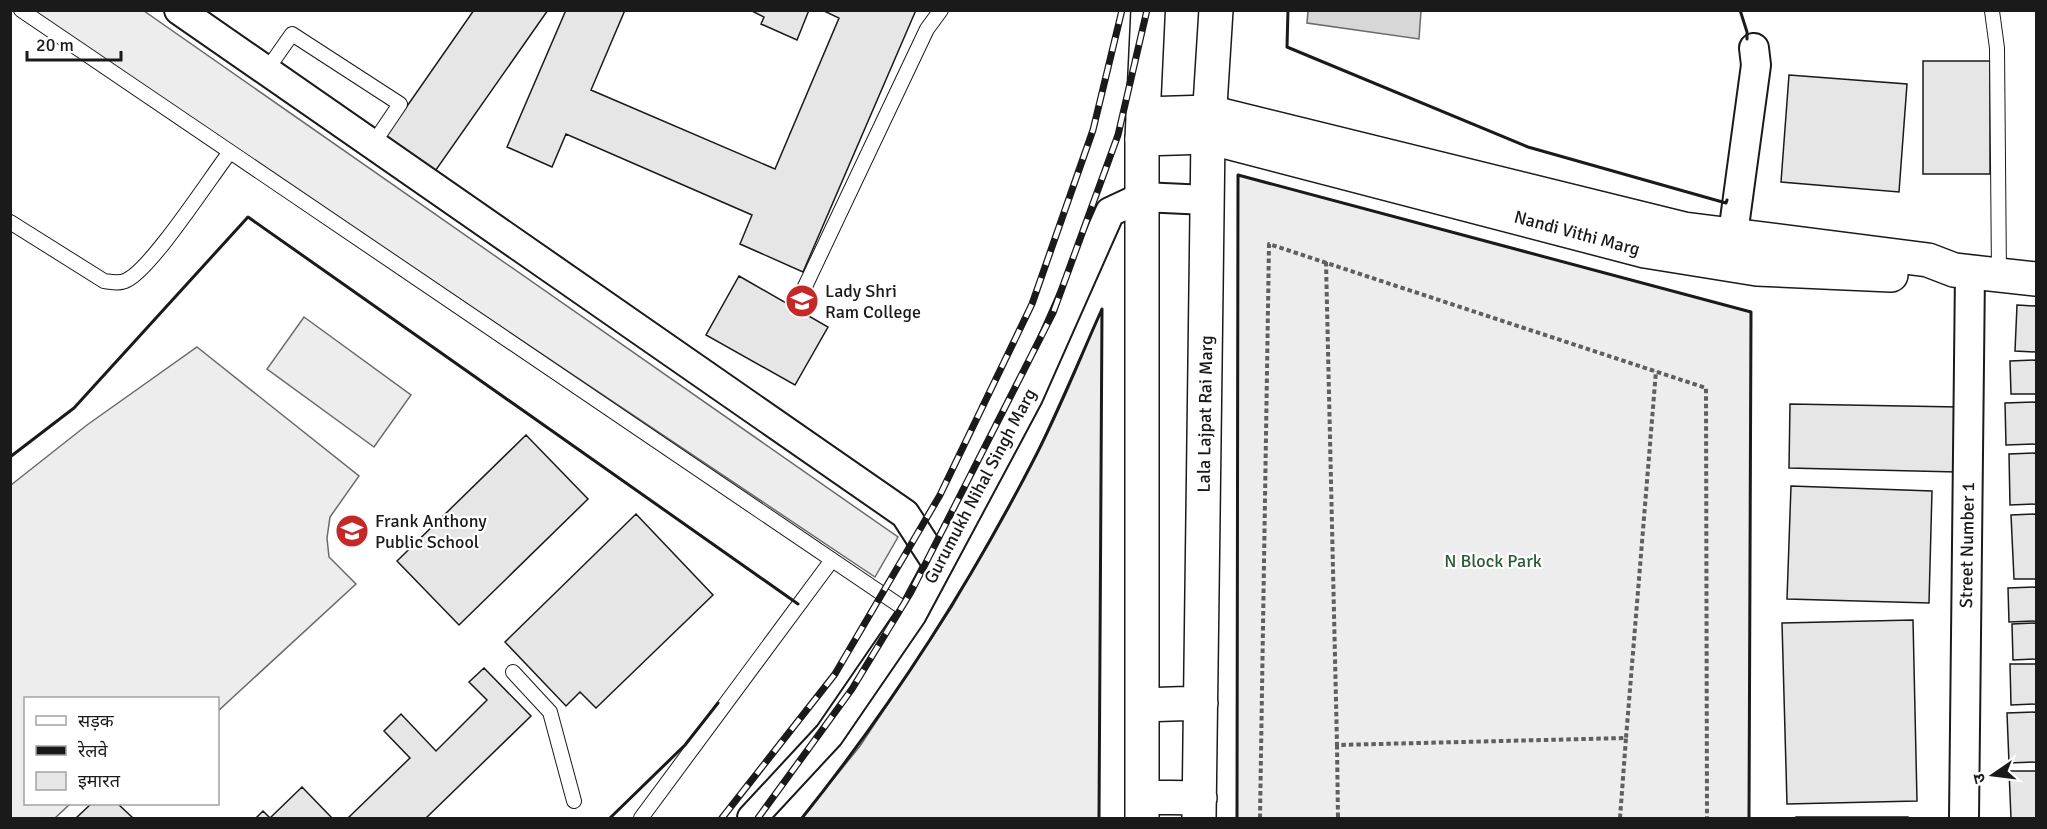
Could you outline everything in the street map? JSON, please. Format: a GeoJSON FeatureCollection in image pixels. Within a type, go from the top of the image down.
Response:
{"type":"FeatureCollection","features":[{"type":"Feature","properties":{"kind":"main road"},"geometry":{"type":"LineString","coordinates":[[1148,10],[1142,127],[1142,808],[1199,808]]}},
{"type":"Feature","properties":{"kind":"main road","name":"Lala Lajpat Rai Marg"},"geometry":{"type":"LineString","coordinates":[[1199,808],[1208,125],[1216,10]]}},
{"type":"Feature","properties":{"kind":"main road","name":"Nandi Vithi Marg"},"geometry":{"type":"LineString","coordinates":[[1142,127],[1208,125],[1684,230],[1732,250],[1928,260],[1974,272],[2037,279]]}},
{"type":"Feature","properties":{"kind":"main road"},"geometry":{"type":"LineString","coordinates":[[1142,705],[1201,703]]}},
{"type":"Feature","properties":{"kind":"street"},"geometry":{"type":"LineString","coordinates":[[179,10],[905,514],[938,565]]}},
{"type":"Feature","properties":{"kind":"street"},"geometry":{"type":"LineString","coordinates":[[1732,250],[1756,65],[1754,48]]}},
{"type":"Feature","properties":{"kind":"street","name":"Gurumukh Nihal Singh Marg"},"geometry":{"type":"LineString","coordinates":[[752,819],[829,735],[912,614],[1028,397],[1110,212],[1142,197],[1207,200]]}},
{"type":"Feature","properties":{"kind":"street","name":"Street Number 1"},"geometry":{"type":"LineString","coordinates":[[1964,819],[1974,272]]}},
{"type":"Feature","properties":{"kind":"lane"},"geometry":{"type":"LineString","coordinates":[[21,10],[912,614]]}},
{"type":"Feature","properties":{"kind":"lane"},"geometry":{"type":"LineString","coordinates":[[801,295],[927,29],[941,10]]}},
{"type":"Feature","properties":{"kind":"lane"},"geometry":{"type":"LineString","coordinates":[[1974,272],[1997,48],[1992,11]]}},
{"type":"Feature","properties":{"kind":"lane"},"geometry":{"type":"LineString","coordinates":[[266,71],[292,34],[400,104],[372,144]]}},
{"type":"Feature","properties":{"kind":"lane"},"geometry":{"type":"LineString","coordinates":[[11,222],[104,281],[119,283],[129,280],[153,256],[230,152]]}},
{"type":"Feature","properties":{"kind":"lane"},"geometry":{"type":"LineString","coordinates":[[641,819],[832,560]]}},
{"type":"Feature","properties":{"kind":"lane"},"geometry":{"type":"LineString","coordinates":[[513,672],[550,712],[574,801]]}},
{"type":"Feature","properties":{"kind":"path"},"geometry":{"type":"LineString","coordinates":[[1260,819],[1269,243],[1706,388],[1707,819]]}},
{"type":"Feature","properties":{"kind":"path"},"geometry":{"type":"LineString","coordinates":[[1326,262],[1338,819]]}},
{"type":"Feature","properties":{"kind":"path"},"geometry":{"type":"LineString","coordinates":[[1616,819],[1620,818],[1656,371]]}},
{"type":"Feature","properties":{"kind":"path"},"geometry":{"type":"LineString","coordinates":[[1337,745],[1626,738]]}},
{"type":"Feature","properties":{"kind":"shaded area"},"geometry":{"type":"Polygon","coordinates":[[[29,11],[144,11],[898,537],[875,577],[29,11]]]}},
{"type":"Feature","properties":{"kind":"shaded area"},"geometry":{"type":"Polygon","coordinates":[[[1308,11],[1421,11],[1419,39],[1307,23],[1308,11]]]}},
{"type":"Feature","properties":{"kind":"shaded area","name":"N Block Park"},"geometry":{"type":"Polygon","coordinates":[[[1238,175],[1751,312],[1749,818],[1237,818],[1238,175]]]}},
{"type":"Feature","properties":{"kind":"shaded area"},"geometry":{"type":"Polygon","coordinates":[[[1102,309],[1099,818],[802,818],[860,746],[952,607],[1033,462],[1102,309]]]}},
{"type":"Feature","properties":{"kind":"shaded area"},"geometry":{"type":"Polygon","coordinates":[[[304,317],[411,395],[374,447],[267,369],[304,317]]]}},
{"type":"Feature","properties":{"kind":"shaded area"},"geometry":{"type":"Polygon","coordinates":[[[197,347],[359,476],[330,517],[327,538],[329,557],[356,584],[219,710],[219,697],[24,697],[24,805],[69,805],[55,818],[11,818],[11,485],[87,425],[197,347]]]}},
{"type":"Feature","properties":{"kind":"building"},"geometry":{"type":"Polygon","coordinates":[[[474,10],[548,10],[431,177],[382,142],[474,10]]]}},
{"type":"Feature","properties":{"kind":"building"},"geometry":{"type":"Polygon","coordinates":[[[566,10],[625,10],[591,90],[775,169],[839,18],[822,10],[916,10],[803,272],[740,244],[752,215],[566,134],[552,167],[507,147],[566,10]]]}},
{"type":"Feature","properties":{"kind":"building"},"geometry":{"type":"Polygon","coordinates":[[[750,10],[809,10],[797,40],[761,24],[764,17],[750,10]]]}},
{"type":"Feature","properties":{"kind":"building"},"geometry":{"type":"Polygon","coordinates":[[[1923,61],[1990,61],[1990,174],[1923,174],[1923,61]]]}},
{"type":"Feature","properties":{"kind":"building"},"geometry":{"type":"Polygon","coordinates":[[[1789,75],[1907,84],[1899,192],[1781,182],[1789,75]]]}},
{"type":"Feature","properties":{"kind":"building"},"geometry":{"type":"Polygon","coordinates":[[[739,276],[828,327],[795,385],[706,335],[739,276]]]}},
{"type":"Feature","properties":{"kind":"building"},"geometry":{"type":"Polygon","coordinates":[[[2017,305],[2036,306],[2036,352],[2015,351],[2017,305]]]}},
{"type":"Feature","properties":{"kind":"building"},"geometry":{"type":"Polygon","coordinates":[[[2036,360],[2036,394],[2011,394],[2010,361],[2036,360]]]}},
{"type":"Feature","properties":{"kind":"building"},"geometry":{"type":"Polygon","coordinates":[[[2036,402],[2036,444],[2006,445],[2005,403],[2036,402]]]}},
{"type":"Feature","properties":{"kind":"building"},"geometry":{"type":"Polygon","coordinates":[[[1790,404],[1959,407],[1957,472],[1789,468],[1790,404]]]}},
{"type":"Feature","properties":{"kind":"building"},"geometry":{"type":"Polygon","coordinates":[[[526,435],[588,499],[459,625],[397,561],[526,435]]]}},
{"type":"Feature","properties":{"kind":"building"},"geometry":{"type":"Polygon","coordinates":[[[2036,453],[2036,504],[2010,505],[2009,454],[2036,453]]]}},
{"type":"Feature","properties":{"kind":"building"},"geometry":{"type":"Polygon","coordinates":[[[1791,486],[1932,491],[1929,603],[1787,599],[1791,486]]]}},
{"type":"Feature","properties":{"kind":"building"},"geometry":{"type":"Polygon","coordinates":[[[636,514],[713,595],[596,708],[580,692],[566,706],[505,642],[636,514]]]}},
{"type":"Feature","properties":{"kind":"building"},"geometry":{"type":"Polygon","coordinates":[[[2036,514],[2036,579],[2014,579],[2011,515],[2036,514]]]}},
{"type":"Feature","properties":{"kind":"building"},"geometry":{"type":"Polygon","coordinates":[[[2036,587],[2036,621],[2009,622],[2008,588],[2036,587]]]}},
{"type":"Feature","properties":{"kind":"building"},"geometry":{"type":"Polygon","coordinates":[[[1913,620],[1917,801],[1787,804],[1782,623],[1913,620]]]}},
{"type":"Feature","properties":{"kind":"building"},"geometry":{"type":"Polygon","coordinates":[[[2036,623],[2036,659],[2013,660],[2012,624],[2036,623]]]}},
{"type":"Feature","properties":{"kind":"building"},"geometry":{"type":"Polygon","coordinates":[[[2010,664],[2036,664],[2036,704],[2011,705],[2010,664]]]}},
{"type":"Feature","properties":{"kind":"building"},"geometry":{"type":"Polygon","coordinates":[[[484,668],[531,716],[426,818],[348,818],[410,758],[384,731],[401,714],[436,751],[487,700],[469,682],[484,668]]]}},
{"type":"Feature","properties":{"kind":"building"},"geometry":{"type":"Polygon","coordinates":[[[2036,712],[2036,762],[2009,763],[2007,713],[2036,712]]]}},
{"type":"Feature","properties":{"kind":"building"},"geometry":{"type":"Polygon","coordinates":[[[2009,771],[2036,771],[2036,818],[2011,818],[2009,771]]]}},
{"type":"Feature","properties":{"kind":"building"},"geometry":{"type":"Polygon","coordinates":[[[302,787],[332,818],[270,818],[302,787]]]}},
{"type":"Feature","properties":{"kind":"building"},"geometry":{"type":"Polygon","coordinates":[[[90,805],[119,805],[133,818],[76,818],[90,805]]]}},
{"type":"Feature","properties":{"kind":"building"},"geometry":{"type":"Polygon","coordinates":[[[263,811],[270,818],[256,818],[263,811]]]}},
{"type":"Feature","properties":{"kind":"building"},"geometry":{"type":"Polygon","coordinates":[[[1908,817],[1908,818],[1796,818],[1908,817]]]}},
{"type":"Feature","properties":{"kind":"railway"},"geometry":{"type":"LineString","coordinates":[[722,818],[835,674],[940,495],[1032,304],[1093,130],[1122,10]]}},
{"type":"Feature","properties":{"kind":"railway"},"geometry":{"type":"LineString","coordinates":[[758,818],[852,689],[911,592],[1053,313],[1118,135],[1147,10]]}},
{"type":"Feature","properties":{"kind":"wall"},"geometry":{"type":"LineString","coordinates":[[1288,10],[1287,47],[1528,147],[1726,203],[1727,200]]}},
{"type":"Feature","properties":{"kind":"wall"},"geometry":{"type":"LineString","coordinates":[[1740,10],[1747,39]]}},
{"type":"Feature","properties":{"kind":"wall"},"geometry":{"type":"LineString","coordinates":[[1237,818],[1238,175],[1751,312],[1749,818]]}},
{"type":"Feature","properties":{"kind":"wall"},"geometry":{"type":"LineString","coordinates":[[10,457],[74,408],[248,217],[798,604]]}},
{"type":"Feature","properties":{"kind":"wall"},"geometry":{"type":"LineString","coordinates":[[802,818],[866,734],[954,602],[1042,444],[1102,309],[1099,818]]}},
{"type":"Feature","properties":{"kind":"wall"},"geometry":{"type":"LineString","coordinates":[[610,818],[685,745],[718,703]]}},
{"type":"Feature","properties":{"kind":"place","name":"Lady Shri Ram College"},"geometry":{"type":"Point","coordinates":[802,301]}},
{"type":"Feature","properties":{"kind":"place","name":"Frank Anthony Public School"},"geometry":{"type":"Point","coordinates":[352,531]}}]}
